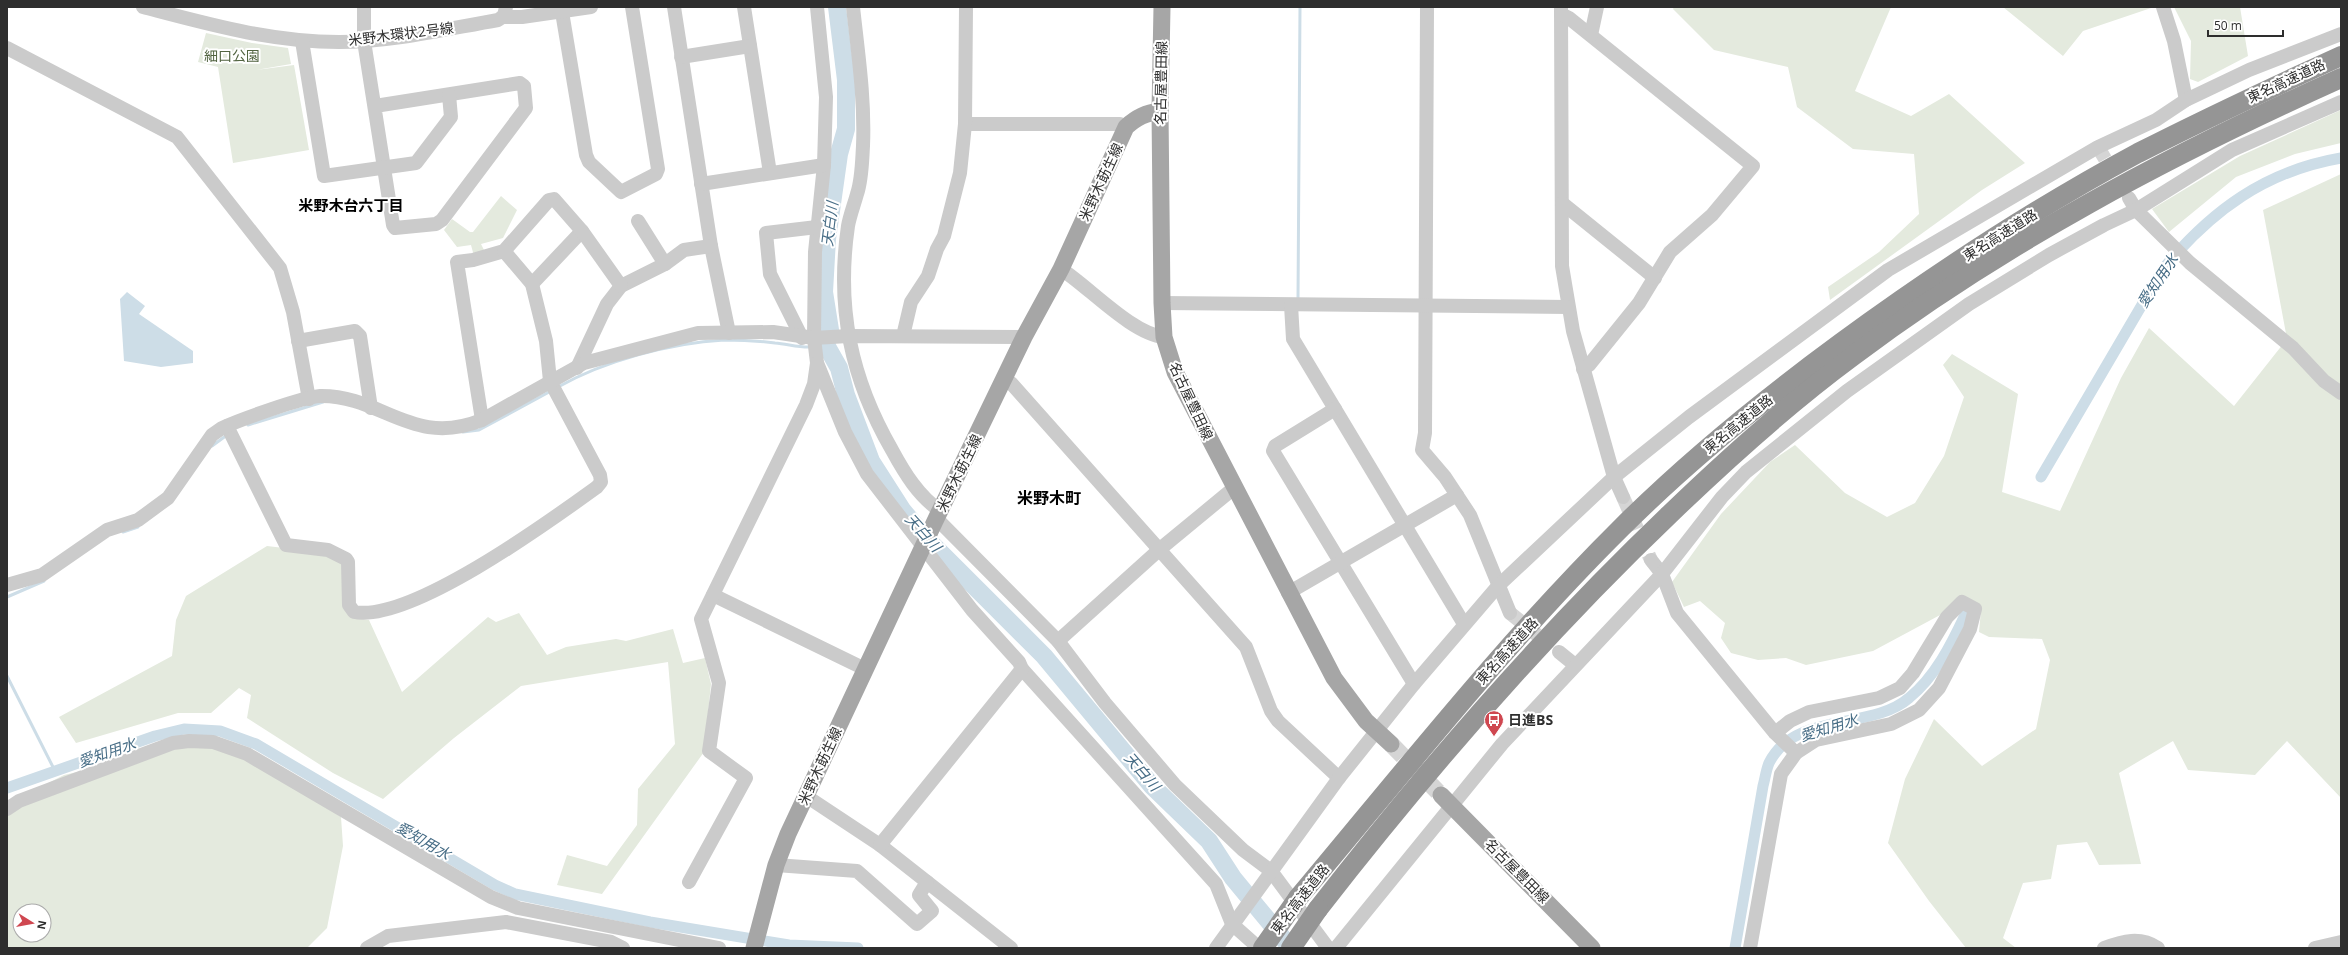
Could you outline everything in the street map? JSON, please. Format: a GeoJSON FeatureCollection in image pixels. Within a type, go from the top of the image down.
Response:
{"type":"FeatureCollection","features":[{"type":"Feature","properties":{"kind":"highway","name":"東名高速道路"},"geometry":{"type":"LineString","coordinates":[[1263,948],[1298,898],[1448,718],[1588,562],[1633,516],[1721,437],[1843,340],[1952,265],[2050,203],[2136,154],[2247,99],[2341,56]]}},
{"type":"Feature","properties":{"kind":"highway","name":"東名高速道路"},"geometry":{"type":"LineString","coordinates":[[1291,948],[1318,909],[1442,755],[1578,604],[1689,496],[1786,409],[1853,356],[1970,274],[2057,222],[2150,169],[2252,118],[2341,78]]}},
{"type":"Feature","properties":{"kind":"main road","name":"名古屋豊田線"},"geometry":{"type":"LineString","coordinates":[[1162,7],[1160,111],[1162,304],[1164,337],[1175,372],[1288,593],[1334,678],[1366,721],[1391,744]]}},
{"type":"Feature","properties":{"kind":"main road","name":"米野木莇生線"},"geometry":{"type":"LineString","coordinates":[[754,948],[776,865],[806,796],[923,546],[1024,337],[1060,269],[1126,127],[1135,119],[1148,113],[1160,111]]}},
{"type":"Feature","properties":{"kind":"main road","name":"名古屋豊田線"},"geometry":{"type":"LineString","coordinates":[[1441,795],[1592,948]]}},
{"type":"Feature","properties":{"kind":"street","name":"米野木環状2号線"},"geometry":{"type":"LineString","coordinates":[[143,7],[239,32],[302,41],[364,41],[420,34],[498,20],[504,12],[522,17],[591,7]]}},
{"type":"Feature","properties":{"kind":"street"},"geometry":{"type":"LineString","coordinates":[[364,7],[364,41],[395,228],[436,224],[442,220],[527,105],[524,86],[520,83],[375,106]]}},
{"type":"Feature","properties":{"kind":"street"},"geometry":{"type":"LineString","coordinates":[[562,12],[586,155],[590,162],[621,192],[656,174],[658,169],[632,7]]}},
{"type":"Feature","properties":{"kind":"street"},"geometry":{"type":"LineString","coordinates":[[674,7],[711,246],[729,333]]}},
{"type":"Feature","properties":{"kind":"street"},"geometry":{"type":"LineString","coordinates":[[744,7],[770,173]]}},
{"type":"Feature","properties":{"kind":"street"},"geometry":{"type":"LineString","coordinates":[[808,338],[817,227],[824,165],[826,97],[817,7]]}},
{"type":"Feature","properties":{"kind":"street"},"geometry":{"type":"LineString","coordinates":[[853,7],[862,86],[864,120],[861,173],[848,226],[844,280],[844,307],[848,336],[864,394],[873,417],[907,477],[926,500],[937,517],[1058,640],[1105,703],[1175,785],[1243,850],[1271,871],[1328,948]]}},
{"type":"Feature","properties":{"kind":"street"},"geometry":{"type":"LineString","coordinates":[[903,336],[911,302],[928,276],[937,249],[944,236],[960,173],[965,124],[966,7]]}},
{"type":"Feature","properties":{"kind":"street"},"geometry":{"type":"LineString","coordinates":[[1427,7],[1425,433],[1422,450],[1445,477],[1470,515],[1510,613]]}},
{"type":"Feature","properties":{"kind":"street"},"geometry":{"type":"LineString","coordinates":[[1591,35],[1597,7]]}},
{"type":"Feature","properties":{"kind":"street"},"geometry":{"type":"LineString","coordinates":[[2163,7],[2174,41],[2186,100]]}},
{"type":"Feature","properties":{"kind":"street"},"geometry":{"type":"LineString","coordinates":[[1561,11],[1752,166],[1712,215],[1670,252],[1640,303],[1589,365],[1583,369]]}},
{"type":"Feature","properties":{"kind":"street"},"geometry":{"type":"LineString","coordinates":[[1561,11],[1562,266],[1568,307],[1583,369],[1614,477],[1623,497]]}},
{"type":"Feature","properties":{"kind":"street"},"geometry":{"type":"LineString","coordinates":[[1216,948],[1376,729],[1464,624],[1498,586],[1614,477],[1820,318],[1888,270],[2098,147],[2156,120],[2186,100],[2249,70],[2341,34]]}},
{"type":"Feature","properties":{"kind":"street"},"geometry":{"type":"LineString","coordinates":[[302,41],[322,174],[328,177],[412,164],[419,160],[451,117],[449,95]]}},
{"type":"Feature","properties":{"kind":"street"},"geometry":{"type":"LineString","coordinates":[[681,57],[750,46]]}},
{"type":"Feature","properties":{"kind":"street"},"geometry":{"type":"LineString","coordinates":[[7,48],[177,138],[280,268],[293,312],[309,399]]}},
{"type":"Feature","properties":{"kind":"street"},"geometry":{"type":"LineString","coordinates":[[1336,948],[1453,807],[1502,744],[1662,574],[1736,481],[1847,391],[1969,304],[2056,251],[2104,224],[2136,210],[2238,147],[2341,102]]}},
{"type":"Feature","properties":{"kind":"street"},"geometry":{"type":"LineString","coordinates":[[965,124],[1120,124],[1126,127]]}},
{"type":"Feature","properties":{"kind":"street"},"geometry":{"type":"LineString","coordinates":[[702,184],[824,165]]}},
{"type":"Feature","properties":{"kind":"street"},"geometry":{"type":"LineString","coordinates":[[482,420],[456,262],[473,260],[504,251],[549,200],[554,198],[582,231],[621,286]]}},
{"type":"Feature","properties":{"kind":"street"},"geometry":{"type":"LineString","coordinates":[[2128,198],[2136,210],[2186,259],[2293,348],[2324,381],[2341,394]]}},
{"type":"Feature","properties":{"kind":"street"},"geometry":{"type":"LineString","coordinates":[[1562,203],[1655,278]]}},
{"type":"Feature","properties":{"kind":"street"},"geometry":{"type":"LineString","coordinates":[[638,221],[665,264]]}},
{"type":"Feature","properties":{"kind":"street"},"geometry":{"type":"LineString","coordinates":[[817,227],[766,233],[770,274],[808,338],[845,432],[864,468],[880,492],[965,601],[1019,662],[1022,669],[1216,884],[1236,919],[1259,948]]}},
{"type":"Feature","properties":{"kind":"street"},"geometry":{"type":"LineString","coordinates":[[532,284],[582,231]]}},
{"type":"Feature","properties":{"kind":"street"},"geometry":{"type":"LineString","coordinates":[[577,368],[608,304],[621,286],[665,264],[684,250],[711,246]]}},
{"type":"Feature","properties":{"kind":"street"},"geometry":{"type":"LineString","coordinates":[[227,426],[286,545],[328,550],[346,559],[348,562],[349,605],[351,609],[359,612],[387,609],[444,584],[496,556],[536,530],[601,482],[600,475],[550,381],[546,341],[532,284],[504,251]]}},
{"type":"Feature","properties":{"kind":"street"},"geometry":{"type":"LineString","coordinates":[[1060,269],[1119,315],[1154,336],[1164,337]]}},
{"type":"Feature","properties":{"kind":"street"},"geometry":{"type":"LineString","coordinates":[[1162,304],[1568,307]]}},
{"type":"Feature","properties":{"kind":"street"},"geometry":{"type":"LineString","coordinates":[[1291,305],[1293,339],[1464,624]]}},
{"type":"Feature","properties":{"kind":"street"},"geometry":{"type":"LineString","coordinates":[[298,341],[355,331],[360,336],[371,408]]}},
{"type":"Feature","properties":{"kind":"street"},"geometry":{"type":"LineString","coordinates":[[7,585],[42,574],[107,530],[138,520],[168,498],[212,435],[227,426],[320,396],[343,399],[423,428],[448,428],[482,420],[584,363],[698,333],[773,332],[808,338],[848,336],[1024,337]]}},
{"type":"Feature","properties":{"kind":"street"},"geometry":{"type":"LineString","coordinates":[[689,882],[746,778],[709,751],[719,683],[700,619],[806,405],[814,384],[817,363]]}},
{"type":"Feature","properties":{"kind":"street"},"geometry":{"type":"LineString","coordinates":[[1005,379],[1011,383],[1160,548],[1246,647],[1271,711],[1278,721],[1339,778]]}},
{"type":"Feature","properties":{"kind":"street"},"geometry":{"type":"LineString","coordinates":[[1335,409],[1273,448],[1340,565],[1414,684]]}},
{"type":"Feature","properties":{"kind":"street"},"geometry":{"type":"LineString","coordinates":[[1058,640],[1160,548],[1234,488]]}},
{"type":"Feature","properties":{"kind":"street"},"geometry":{"type":"LineString","coordinates":[[1288,593],[1340,565],[1457,495]]}},
{"type":"Feature","properties":{"kind":"street"},"geometry":{"type":"LineString","coordinates":[[1652,560],[1662,574],[1677,613],[1775,733],[1796,753]]}},
{"type":"Feature","properties":{"kind":"street"},"geometry":{"type":"LineString","coordinates":[[713,595],[865,669]]}},
{"type":"Feature","properties":{"kind":"street"},"geometry":{"type":"LineString","coordinates":[[1750,948],[1781,774],[1796,753],[1816,740],[1891,724],[1920,710],[1939,688],[1970,629],[1975,609],[1962,602],[1947,617],[1906,682],[1890,694],[1809,712],[1790,721],[1775,733]]}},
{"type":"Feature","properties":{"kind":"street"},"geometry":{"type":"LineString","coordinates":[[1559,652],[1575,665]]}},
{"type":"Feature","properties":{"kind":"street"},"geometry":{"type":"LineString","coordinates":[[880,845],[1022,669]]}},
{"type":"Feature","properties":{"kind":"street"},"geometry":{"type":"LineString","coordinates":[[7,809],[19,801],[163,746],[189,741],[212,742],[247,754],[484,893],[506,903],[528,910],[720,948]]}},
{"type":"Feature","properties":{"kind":"street"},"geometry":{"type":"LineString","coordinates":[[806,796],[880,845],[1011,948]]}},
{"type":"Feature","properties":{"kind":"street"},"geometry":{"type":"LineString","coordinates":[[776,865],[857,871],[917,924],[932,911],[919,895],[927,882]]}},
{"type":"Feature","properties":{"kind":"street"},"geometry":{"type":"LineString","coordinates":[[367,948],[388,936],[506,922],[611,942],[623,948]]}},
{"type":"Feature","properties":{"kind":"street"},"geometry":{"type":"LineString","coordinates":[[2104,948],[2123,941],[2141,940],[2158,948]]}},
{"type":"Feature","properties":{"kind":"street"},"geometry":{"type":"LineString","coordinates":[[2315,948],[2341,942]]}},
{"type":"Feature","properties":{"kind":"green space"},"geometry":{"type":"Polygon","coordinates":[[[1674,7],[1891,7],[1855,91],[1911,116],[1949,94],[2025,163],[1982,190],[1830,300],[1828,287],[1879,252],[1919,214],[1914,154],[1853,149],[1797,107],[1788,67],[1714,50],[1673,9],[1674,7]]]}},
{"type":"Feature","properties":{"kind":"green space"},"geometry":{"type":"Polygon","coordinates":[[[2003,7],[2154,7],[2083,31],[2063,56],[2003,7]]]}},
{"type":"Feature","properties":{"kind":"green space"},"geometry":{"type":"Polygon","coordinates":[[[2174,7],[2240,7],[2248,56],[2198,82],[2190,79],[2191,41],[2174,7]]]}},
{"type":"Feature","properties":{"kind":"green space","name":"細口公園"},"geometry":{"type":"Polygon","coordinates":[[[206,33],[252,43],[288,48],[291,64],[256,70],[294,65],[309,150],[233,163],[218,67],[198,62],[206,33]]]}},
{"type":"Feature","properties":{"kind":"green space"},"geometry":{"type":"Polygon","coordinates":[[[2341,110],[2341,143],[2295,154],[2236,177],[2169,232],[2152,209],[2240,156],[2341,110]]]}},
{"type":"Feature","properties":{"kind":"green space"},"geometry":{"type":"Polygon","coordinates":[[[2341,174],[2341,798],[2287,741],[2255,775],[2188,770],[2173,741],[2119,773],[2141,864],[2099,865],[2087,842],[2057,845],[2051,879],[2023,883],[2003,938],[2016,948],[1966,948],[1929,901],[1888,843],[1905,779],[1934,719],[1982,766],[2036,729],[2050,660],[2042,639],[1989,637],[1979,632],[1981,610],[1963,598],[1942,614],[1873,651],[1806,665],[1786,658],[1758,660],[1731,653],[1721,638],[1725,623],[1700,601],[1684,607],[1672,582],[1721,514],[1770,462],[1795,445],[1845,493],[1887,517],[1915,503],[1944,456],[1964,397],[1943,365],[1952,354],[2018,394],[2002,492],[2060,511],[2121,378],[2149,328],[2234,406],[2287,339],[2263,210],[2341,174]]]}},
{"type":"Feature","properties":{"kind":"green space"},"geometry":{"type":"Polygon","coordinates":[[[501,196],[517,210],[503,238],[481,244],[484,250],[474,256],[471,245],[457,247],[444,230],[452,219],[470,232],[473,232],[501,196]]]}},
{"type":"Feature","properties":{"kind":"green space"},"geometry":{"type":"Polygon","coordinates":[[[267,546],[326,553],[345,561],[352,618],[369,620],[402,692],[488,617],[496,622],[519,613],[547,655],[566,647],[616,639],[626,641],[673,629],[683,663],[705,658],[711,684],[704,752],[602,894],[557,885],[567,855],[607,866],[637,825],[638,789],[675,744],[668,662],[521,686],[454,738],[383,799],[333,773],[247,718],[251,695],[239,688],[211,713],[178,713],[76,743],[59,717],[172,656],[176,620],[186,596],[267,546]]]}},
{"type":"Feature","properties":{"kind":"green space"},"geometry":{"type":"Polygon","coordinates":[[[203,743],[249,756],[341,817],[343,846],[327,928],[307,948],[7,948],[7,804],[64,775],[203,743]]]}},
{"type":"Feature","properties":{"kind":"shaded area"},"geometry":{"type":"Polygon","coordinates":[[[127,292],[145,306],[139,314],[193,351],[193,363],[161,367],[124,361],[120,299],[127,292]]]}},
{"type":"Feature","properties":{"kind":"waterway","name":"天白川"},"geometry":{"type":"LineString","coordinates":[[837,7],[846,80],[846,129],[839,154],[827,239],[824,292],[830,330],[826,345],[839,368],[846,395],[871,461],[903,511],[928,540],[1044,656],[1152,786],[1209,841],[1233,878],[1291,948]]}},
{"type":"Feature","properties":{"kind":"waterway"},"geometry":{"type":"LineString","coordinates":[[1298,299],[1300,7]]}},
{"type":"Feature","properties":{"kind":"waterway","name":"愛知用水"},"geometry":{"type":"LineString","coordinates":[[2041,477],[2163,269],[2181,248],[2220,212],[2264,184],[2288,173],[2314,164],[2341,158]]}},
{"type":"Feature","properties":{"kind":"waterway"},"geometry":{"type":"LineString","coordinates":[[558,387],[616,361],[660,349],[682,345],[730,340],[812,347]]}},
{"type":"Feature","properties":{"kind":"waterway","name":"天白川"},"geometry":{"type":"LineString","coordinates":[[819,346],[826,345]]}},
{"type":"Feature","properties":{"kind":"waterway"},"geometry":{"type":"LineString","coordinates":[[463,432],[479,430],[551,391]]}},
{"type":"Feature","properties":{"kind":"waterway"},"geometry":{"type":"LineString","coordinates":[[248,425],[323,402]]}},
{"type":"Feature","properties":{"kind":"waterway"},"geometry":{"type":"LineString","coordinates":[[212,446],[227,435]]}},
{"type":"Feature","properties":{"kind":"waterway"},"geometry":{"type":"LineString","coordinates":[[123,532],[138,527]]}},
{"type":"Feature","properties":{"kind":"waterway"},"geometry":{"type":"LineString","coordinates":[[7,597],[44,581]]}},
{"type":"Feature","properties":{"kind":"waterway","name":"愛知用水"},"geometry":{"type":"LineString","coordinates":[[1735,948],[1763,786],[1769,763],[1781,747],[1796,736],[1815,728],[1875,715],[1893,708],[1909,698],[1927,680],[1942,660],[1965,615]]}},
{"type":"Feature","properties":{"kind":"waterway"},"geometry":{"type":"LineString","coordinates":[[7,676],[55,771]]}},
{"type":"Feature","properties":{"kind":"waterway","name":"愛知用水"},"geometry":{"type":"LineString","coordinates":[[7,788],[155,736],[184,729],[220,731],[256,744],[495,885],[515,894],[650,922],[789,945],[858,948]]}},
{"type":"Feature","properties":{"kind":"tunnel"},"geometry":{"type":"LineString","coordinates":[[2098,147],[2115,176]]}},
{"type":"Feature","properties":{"kind":"tunnel"},"geometry":{"type":"LineString","coordinates":[[1623,497],[1651,560]]}},
{"type":"Feature","properties":{"kind":"tunnel"},"geometry":{"type":"LineString","coordinates":[[1510,613],[1552,647]]}},
{"type":"Feature","properties":{"kind":"tunnel"},"geometry":{"type":"LineString","coordinates":[[1391,744],[1441,795]]}},
{"type":"Feature","properties":{"kind":"place","name":"日進BS"},"geometry":{"type":"Point","coordinates":[1494,737]}},
{"type":"Feature","properties":{"kind":"district","name":"米野木台六丁目"},"geometry":{"type":"Point","coordinates":[351,206]}},
{"type":"Feature","properties":{"kind":"district","name":"米野木町"},"geometry":{"type":"Point","coordinates":[1049,498]}}]}
